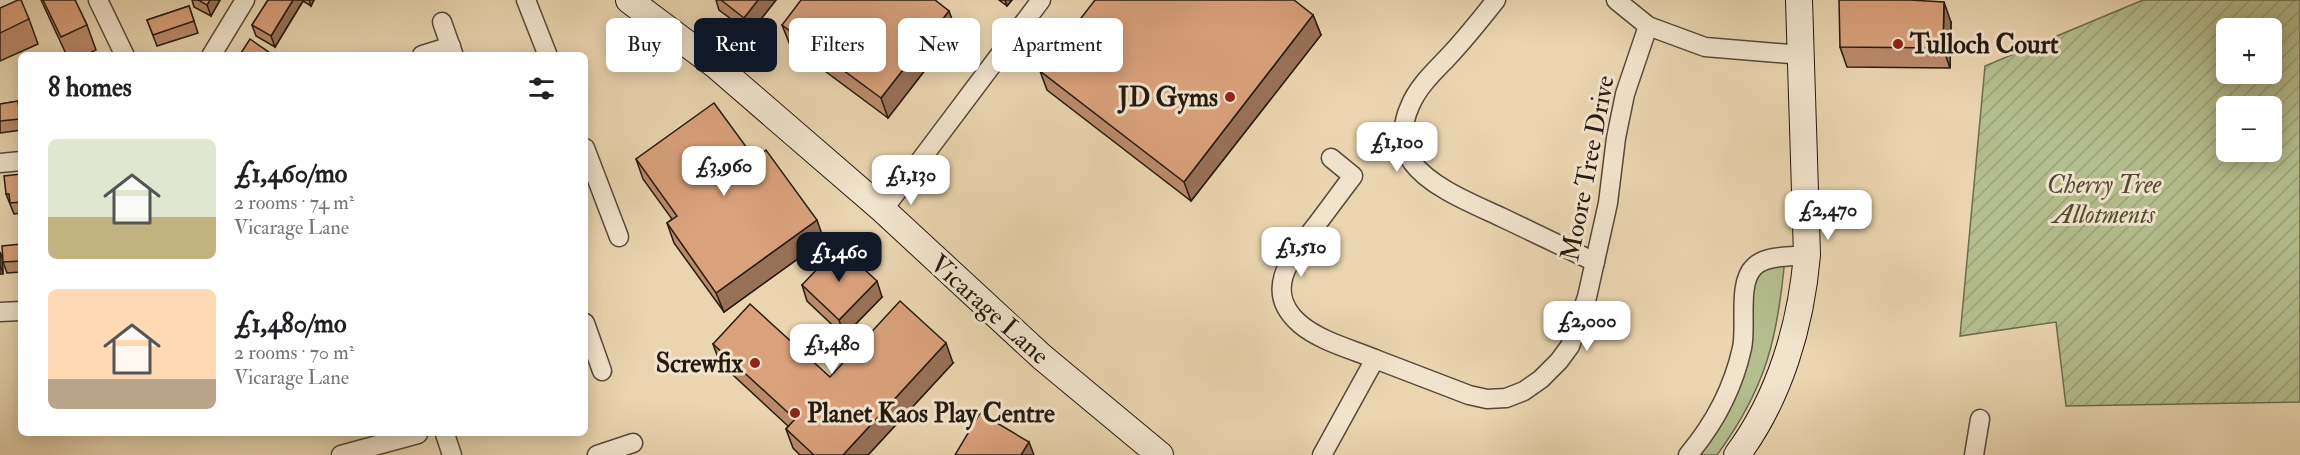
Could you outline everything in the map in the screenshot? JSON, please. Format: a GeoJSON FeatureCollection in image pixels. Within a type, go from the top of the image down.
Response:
{"type":"FeatureCollection","features":[{"type":"Feature","properties":{"kind":"street"},"geometry":{"type":"LineString","coordinates":[[0,4],[8,0]]}},
{"type":"Feature","properties":{"kind":"street"},"geometry":{"type":"LineString","coordinates":[[98,0],[123,52]]}},
{"type":"Feature","properties":{"kind":"street"},"geometry":{"type":"LineString","coordinates":[[213,52],[245,0]]}},
{"type":"Feature","properties":{"kind":"street"},"geometry":{"type":"LineString","coordinates":[[526,0],[546,52]]}},
{"type":"Feature","properties":{"kind":"street","name":"Vicarage Lane"},"geometry":{"type":"LineString","coordinates":[[629,0],[714,64],[883,210],[1042,357],[1160,455]]}},
{"type":"Feature","properties":{"kind":"street"},"geometry":{"type":"LineString","coordinates":[[883,210],[1041,0]]}},
{"type":"Feature","properties":{"kind":"street"},"geometry":{"type":"LineString","coordinates":[[1496,0],[1477,25],[1422,86],[1410,106],[1404,126],[1404,145],[1407,156],[1413,165],[1436,184],[1460,198],[1595,262]]}},
{"type":"Feature","properties":{"kind":"street"},"geometry":{"type":"LineString","coordinates":[[1616,0],[1647,26],[1705,47],[1802,55]]}},
{"type":"Feature","properties":{"kind":"street"},"geometry":{"type":"LineString","coordinates":[[1737,455],[1761,418],[1787,355],[1804,290],[1807,255],[1799,0]]}},
{"type":"Feature","properties":{"kind":"street"},"geometry":{"type":"LineString","coordinates":[[442,22],[453,51]]}},
{"type":"Feature","properties":{"kind":"street","name":"Moore Tree Drive"},"geometry":{"type":"LineString","coordinates":[[1331,158],[1353,176],[1289,259],[1282,279],[1284,305],[1300,324],[1320,336],[1478,398],[1497,399],[1524,391],[1541,379],[1570,346],[1583,308],[1612,182],[1616,138],[1625,94],[1647,26]]}},
{"type":"Feature","properties":{"kind":"street"},"geometry":{"type":"LineString","coordinates":[[588,156],[619,237]]}},
{"type":"Feature","properties":{"kind":"street"},"geometry":{"type":"LineString","coordinates":[[0,163],[18,161]]}},
{"type":"Feature","properties":{"kind":"street"},"geometry":{"type":"LineString","coordinates":[[1688,455],[1716,417],[1733,383],[1743,345],[1745,288],[1751,269],[1760,262],[1807,255]]}},
{"type":"Feature","properties":{"kind":"street"},"geometry":{"type":"LineString","coordinates":[[0,312],[18,311]]}},
{"type":"Feature","properties":{"kind":"street"},"geometry":{"type":"LineString","coordinates":[[588,331],[602,371]]}},
{"type":"Feature","properties":{"kind":"street"},"geometry":{"type":"LineString","coordinates":[[1322,455],[1375,359]]}},
{"type":"Feature","properties":{"kind":"street"},"geometry":{"type":"LineString","coordinates":[[1974,455],[1980,419]]}},
{"type":"Feature","properties":{"kind":"street"},"geometry":{"type":"LineString","coordinates":[[341,455],[411,436]]}},
{"type":"Feature","properties":{"kind":"street"},"geometry":{"type":"LineString","coordinates":[[446,436],[452,455]]}},
{"type":"Feature","properties":{"kind":"street"},"geometry":{"type":"LineString","coordinates":[[597,455],[633,443]]}},
{"type":"Feature","properties":{"kind":"green space","name":"Cherry Tree Allotments"},"geometry":{"type":"Polygon","coordinates":[[[2143,0],[2300,0],[2300,402],[2066,406],[2056,322],[1960,336],[1985,66],[2143,0]]]}},
{"type":"Feature","properties":{"kind":"green space"},"geometry":{"type":"Polygon","coordinates":[[[1785,257],[1773,338],[1767,361],[1747,407],[1717,455],[1688,455],[1733,383],[1747,278],[1785,257]]]}},
{"type":"Feature","properties":{"kind":"building"},"geometry":{"type":"Polygon","coordinates":[[[21,0],[29,19],[0,33],[0,8],[21,0]]]}},
{"type":"Feature","properties":{"kind":"building"},"geometry":{"type":"Polygon","coordinates":[[[43,0],[75,0],[87,25],[61,37],[43,0]]]}},
{"type":"Feature","properties":{"kind":"building"},"geometry":{"type":"Polygon","coordinates":[[[198,0],[210,0],[207,5],[198,0]]]}},
{"type":"Feature","properties":{"kind":"building"},"geometry":{"type":"Polygon","coordinates":[[[268,0],[293,0],[271,36],[252,25],[268,0]]]}},
{"type":"Feature","properties":{"kind":"building"},"geometry":{"type":"Polygon","coordinates":[[[721,0],[758,0],[744,18],[721,0]]]}},
{"type":"Feature","properties":{"kind":"building"},"geometry":{"type":"Polygon","coordinates":[[[801,0],[935,0],[949,11],[944,18],[898,18],[898,72],[901,72],[881,98],[846,72],[886,72],[886,18],[789,18],[789,30],[782,25],[801,0]]]}},
{"type":"Feature","properties":{"kind":"building"},"geometry":{"type":"Polygon","coordinates":[[[1095,0],[1294,0],[1313,15],[1184,182],[1041,72],[1123,72],[1123,18],[1081,18],[1095,0]]]}},
{"type":"Feature","properties":{"kind":"building","name":"Tulloch Court"},"geometry":{"type":"Polygon","coordinates":[[[1839,0],[1944,2],[1943,48],[1840,47],[1839,0]]]}},
{"type":"Feature","properties":{"kind":"building"},"geometry":{"type":"Polygon","coordinates":[[[189,6],[194,21],[153,35],[147,20],[189,6]]]}},
{"type":"Feature","properties":{"kind":"building"},"geometry":{"type":"Polygon","coordinates":[[[250,39],[269,52],[242,52],[250,39]]]}},
{"type":"Feature","properties":{"kind":"building"},"geometry":{"type":"Polygon","coordinates":[[[18,101],[18,119],[0,121],[0,104],[18,101]]]}},
{"type":"Feature","properties":{"kind":"building"},"geometry":{"type":"Polygon","coordinates":[[[714,103],[755,159],[766,150],[817,220],[716,293],[667,223],[677,216],[636,159],[714,103]]]}},
{"type":"Feature","properties":{"kind":"building"},"geometry":{"type":"Polygon","coordinates":[[[18,174],[18,202],[10,203],[9,194],[6,194],[4,176],[18,174]]]}},
{"type":"Feature","properties":{"kind":"building"},"geometry":{"type":"Polygon","coordinates":[[[18,244],[18,261],[3,262],[2,246],[18,244]]]}},
{"type":"Feature","properties":{"kind":"building"},"geometry":{"type":"Polygon","coordinates":[[[839,246],[877,281],[839,320],[802,285],[839,246]]]}},
{"type":"Feature","properties":{"kind":"building"},"geometry":{"type":"Polygon","coordinates":[[[900,301],[946,343],[843,455],[814,455],[786,429],[795,419],[713,344],[750,304],[830,377],[900,301]]]}},
{"type":"Feature","properties":{"kind":"building"},"geometry":{"type":"Polygon","coordinates":[[[980,413],[1029,442],[1021,455],[955,455],[980,413]]]}},
{"type":"Feature","properties":{"kind":"place","name":"Tulloch Court"},"geometry":{"type":"Point","coordinates":[1898,44]}},
{"type":"Feature","properties":{"kind":"place","name":"JD Gyms"},"geometry":{"type":"Point","coordinates":[1230,97]}},
{"type":"Feature","properties":{"kind":"place","name":"Screwfix"},"geometry":{"type":"Point","coordinates":[755,363]}},
{"type":"Feature","properties":{"kind":"place","name":"Planet Kaos Play Centre"},"geometry":{"type":"Point","coordinates":[795,413]}}]}
